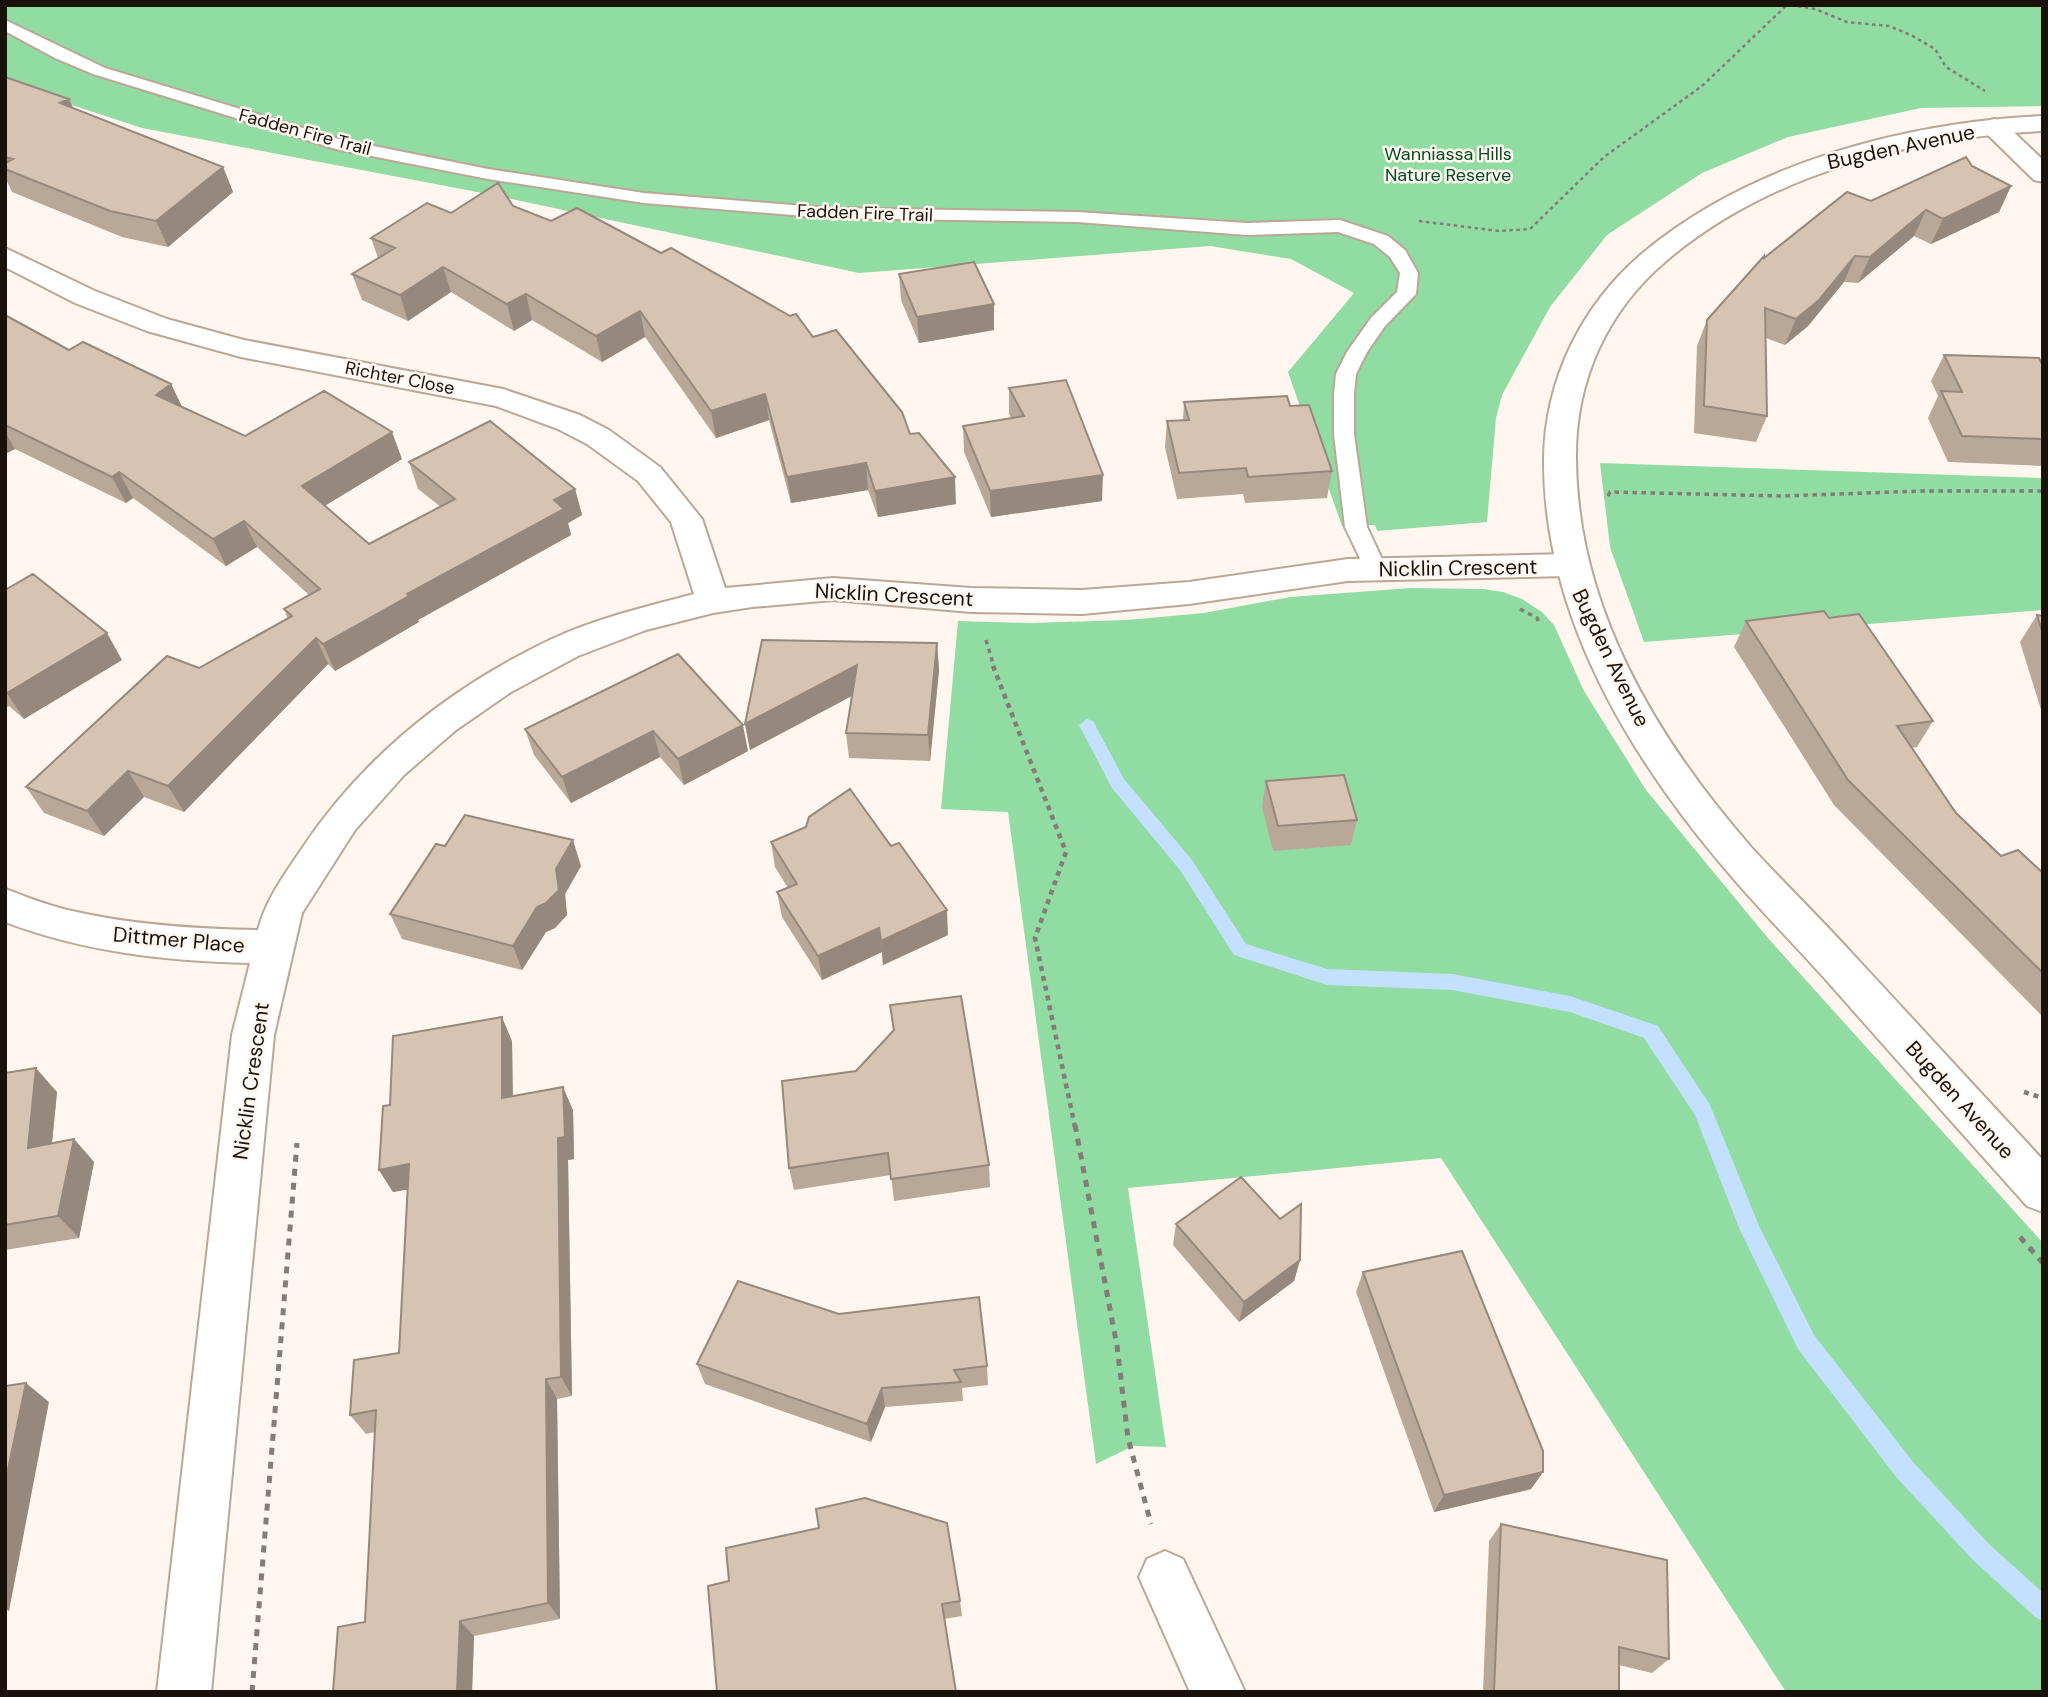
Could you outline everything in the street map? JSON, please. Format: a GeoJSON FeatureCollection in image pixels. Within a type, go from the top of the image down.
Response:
{"type":"FeatureCollection","features":[{"type":"Feature","properties":{"kind":"street","name":"Bugden Avenue"},"geometry":{"type":"LineString","coordinates":[[2042,1191],[1710,824],[1632,712],[1583,611],[1569,565],[1558,468],[1567,387],[1579,352],[1620,291],[1647,261],[1731,203],[1813,166],[1861,151],[1994,127],[2043,123]]}},
{"type":"Feature","properties":{"kind":"street"},"geometry":{"type":"LineString","coordinates":[[1994,127],[2043,174]]}},
{"type":"Feature","properties":{"kind":"street","name":"Richter Close"},"geometry":{"type":"LineString","coordinates":[[5,256],[85,297],[157,326],[241,348],[503,398],[569,422],[598,437],[649,474],[686,519],[713,601]]}},
{"type":"Feature","properties":{"kind":"street","name":"Nicklin Crescent"},"geometry":{"type":"LineString","coordinates":[[184,1692],[253,1035],[273,947],[283,910],[342,820],[391,765],[443,722],[498,683],[566,647],[636,621],[713,601],[752,595],[833,589],[971,600],[1082,602],[1188,593],[1348,570],[1569,565]]}},
{"type":"Feature","properties":{"kind":"street","name":"Dittmer Place"},"geometry":{"type":"LineString","coordinates":[[5,905],[31,916],[129,939],[273,947]]}},
{"type":"Feature","properties":{"kind":"street"},"geometry":{"type":"LineString","coordinates":[[1165,1577],[1218,1692]]}},
{"type":"Feature","properties":{"kind":"lane","name":"Fadden Fire Trail"},"geometry":{"type":"LineString","coordinates":[[5,25],[61,55],[99,71],[336,144],[567,187],[730,207],[829,213],[1011,215],[1247,229],[1340,226],[1381,240],[1398,254],[1409,273],[1406,294],[1378,322],[1357,352],[1346,374],[1344,434],[1356,527],[1376,570]]}},
{"type":"Feature","properties":{"kind":"path"},"geometry":{"type":"LineString","coordinates":[[1355,230],[1374,219],[1418,221],[1499,232],[1530,229],[1604,157],[1702,86],[1789,5],[1815,9],[1847,22],[1889,26],[1911,35],[1935,49],[1946,66],[1985,91]]}},
{"type":"Feature","properties":{"kind":"path"},"geometry":{"type":"LineString","coordinates":[[1569,565],[1610,492],[1782,496],[1922,491],[2043,491]]}},
{"type":"Feature","properties":{"kind":"path"},"geometry":{"type":"LineString","coordinates":[[1513,605],[1537,618],[1543,630]]}},
{"type":"Feature","properties":{"kind":"path"},"geometry":{"type":"LineString","coordinates":[[986,639],[997,678],[1066,852],[1035,938],[1090,1191],[1117,1346],[1128,1438],[1165,1577]]}},
{"type":"Feature","properties":{"kind":"path"},"geometry":{"type":"LineString","coordinates":[[2014,1089],[2043,1098]]}},
{"type":"Feature","properties":{"kind":"path"},"geometry":{"type":"LineString","coordinates":[[251,1692],[298,1131]]}},
{"type":"Feature","properties":{"kind":"path"},"geometry":{"type":"LineString","coordinates":[[2015,1232],[2043,1263]]}},
{"type":"Feature","properties":{"kind":"green space","name":"Wanniassa Hills Nature Reserve"},"geometry":{"type":"Polygon","coordinates":[[[5,5],[2043,5],[2043,106],[1921,108],[1788,137],[1702,173],[1607,235],[1550,307],[1502,395],[1496,418],[1487,522],[1377,531],[1375,525],[1342,526],[1288,372],[1354,293],[1291,259],[1210,246],[859,273],[493,195],[142,128],[5,83],[5,5]]]}},
{"type":"Feature","properties":{"kind":"green space"},"geometry":{"type":"Polygon","coordinates":[[[1600,463],[2043,478],[2043,610],[1644,642],[1610,547],[1600,463]]]}},
{"type":"Feature","properties":{"kind":"green space"},"geometry":{"type":"Polygon","coordinates":[[[1411,588],[1483,589],[1503,592],[1522,599],[1542,612],[1554,625],[1584,691],[1646,790],[1767,937],[2043,1243],[2043,1692],[1786,1692],[1441,1158],[1128,1188],[1166,1447],[1133,1446],[1096,1464],[1008,812],[941,809],[958,621],[1030,623],[1127,620],[1204,613],[1290,597],[1411,588]]]}},
{"type":"Feature","properties":{"kind":"building"},"geometry":{"type":"Polygon","coordinates":[[[5,77],[69,99],[60,103],[223,167],[156,221],[110,211],[5,169],[5,163],[13,159],[5,157],[5,77]]]}},
{"type":"Feature","properties":{"kind":"building"},"geometry":{"type":"Polygon","coordinates":[[[1966,157],[1972,166],[2011,186],[1943,219],[1926,210],[1870,257],[1855,256],[1819,300],[1796,319],[1765,308],[1767,416],[1704,406],[1707,320],[1764,256],[1847,192],[1871,201],[1966,157]]]}},
{"type":"Feature","properties":{"kind":"building"},"geometry":{"type":"Polygon","coordinates":[[[498,183],[513,206],[551,221],[577,208],[661,253],[671,248],[790,316],[796,314],[813,337],[836,330],[902,412],[910,434],[919,433],[955,477],[875,491],[866,463],[787,477],[765,394],[711,411],[640,311],[596,336],[526,294],[507,304],[443,267],[400,295],[352,274],[395,248],[371,238],[427,203],[451,213],[498,183]]]}},
{"type":"Feature","properties":{"kind":"building"},"geometry":{"type":"Polygon","coordinates":[[[974,262],[994,304],[917,317],[899,274],[974,262]]]}},
{"type":"Feature","properties":{"kind":"building"},"geometry":{"type":"Polygon","coordinates":[[[5,315],[69,350],[83,342],[171,384],[156,395],[245,436],[324,391],[392,432],[302,486],[369,544],[455,499],[409,462],[490,421],[575,489],[554,500],[564,509],[407,594],[409,596],[323,644],[316,638],[168,786],[128,771],[87,811],[26,787],[167,656],[199,668],[292,616],[284,609],[320,589],[244,521],[213,539],[119,472],[112,477],[5,425],[5,315]]]}},
{"type":"Feature","properties":{"kind":"building"},"geometry":{"type":"Polygon","coordinates":[[[1944,355],[2039,358],[2043,366],[2043,439],[1962,436],[1941,391],[1962,392],[1944,355]]]}},
{"type":"Feature","properties":{"kind":"building"},"geometry":{"type":"Polygon","coordinates":[[[1066,380],[1103,475],[990,491],[963,426],[1024,416],[1009,388],[1066,380]]]}},
{"type":"Feature","properties":{"kind":"building"},"geometry":{"type":"Polygon","coordinates":[[[1287,396],[1290,406],[1309,405],[1332,471],[1248,477],[1246,468],[1179,473],[1167,421],[1189,420],[1184,402],[1287,396]]]}},
{"type":"Feature","properties":{"kind":"building"},"geometry":{"type":"Polygon","coordinates":[[[33,574],[107,633],[7,693],[5,590],[33,574]]]}},
{"type":"Feature","properties":{"kind":"building"},"geometry":{"type":"Polygon","coordinates":[[[1824,611],[1829,618],[1859,614],[1933,721],[1897,726],[1956,813],[2001,856],[2018,850],[2043,873],[2043,973],[1848,780],[1746,621],[1824,611]]]}},
{"type":"Feature","properties":{"kind":"building"},"geometry":{"type":"Polygon","coordinates":[[[2037,615],[2043,616],[2043,634],[2037,615]]]}},
{"type":"Feature","properties":{"kind":"building"},"geometry":{"type":"Polygon","coordinates":[[[762,640],[937,643],[928,735],[846,733],[857,665],[745,724],[762,640]]]}},
{"type":"Feature","properties":{"kind":"building"},"geometry":{"type":"Polygon","coordinates":[[[678,654],[743,725],[678,759],[653,731],[562,777],[525,729],[678,654]]]}},
{"type":"Feature","properties":{"kind":"building"},"geometry":{"type":"Polygon","coordinates":[[[1344,775],[1357,820],[1278,826],[1266,781],[1344,775]]]}},
{"type":"Feature","properties":{"kind":"building"},"geometry":{"type":"Polygon","coordinates":[[[850,789],[891,846],[899,843],[947,910],[881,941],[879,928],[818,956],[777,892],[797,884],[771,842],[806,827],[809,817],[850,789]]]}},
{"type":"Feature","properties":{"kind":"building"},"geometry":{"type":"Polygon","coordinates":[[[465,815],[573,840],[556,869],[559,890],[546,903],[537,907],[513,946],[390,914],[436,844],[445,846],[465,815]]]}},
{"type":"Feature","properties":{"kind":"building"},"geometry":{"type":"Polygon","coordinates":[[[961,996],[989,1165],[891,1179],[888,1153],[789,1168],[782,1081],[856,1071],[894,1030],[890,1005],[961,996]]]}},
{"type":"Feature","properties":{"kind":"building"},"geometry":{"type":"Polygon","coordinates":[[[502,1017],[502,1098],[563,1087],[565,1137],[558,1138],[561,1377],[546,1379],[548,1603],[460,1621],[457,1692],[333,1692],[338,1627],[365,1622],[376,1410],[350,1415],[354,1360],[399,1353],[409,1164],[379,1170],[383,1106],[390,1105],[393,1036],[502,1017]]]}},
{"type":"Feature","properties":{"kind":"building"},"geometry":{"type":"Polygon","coordinates":[[[36,1068],[28,1148],[74,1139],[58,1216],[5,1225],[5,1073],[36,1068]]]}},
{"type":"Feature","properties":{"kind":"building"},"geometry":{"type":"Polygon","coordinates":[[[1241,1177],[1280,1219],[1301,1204],[1300,1260],[1244,1302],[1176,1224],[1241,1177]]]}},
{"type":"Feature","properties":{"kind":"building"},"geometry":{"type":"Polygon","coordinates":[[[1462,1251],[1543,1451],[1543,1472],[1444,1495],[1363,1272],[1462,1251]]]}},
{"type":"Feature","properties":{"kind":"building"},"geometry":{"type":"Polygon","coordinates":[[[738,1281],[839,1314],[979,1297],[987,1366],[954,1370],[961,1382],[882,1388],[867,1424],[697,1364],[738,1281]]]}},
{"type":"Feature","properties":{"kind":"building"},"geometry":{"type":"Polygon","coordinates":[[[26,1383],[5,1484],[5,1386],[26,1383]]]}},
{"type":"Feature","properties":{"kind":"building"},"geometry":{"type":"Polygon","coordinates":[[[865,1498],[947,1523],[960,1601],[942,1604],[956,1692],[717,1692],[708,1586],[729,1581],[726,1548],[819,1528],[816,1509],[865,1498]]]}},
{"type":"Feature","properties":{"kind":"building"},"geometry":{"type":"Polygon","coordinates":[[[1501,1524],[1667,1560],[1669,1659],[1619,1647],[1619,1692],[1494,1692],[1501,1524]]]}},
{"type":"Feature","properties":{"kind":"waterway"},"geometry":{"type":"LineString","coordinates":[[1087,725],[1118,783],[1186,865],[1240,950],[1327,977],[1452,982],[1570,1004],[1651,1032],[1703,1111],[1750,1230],[1806,1342],[1905,1470],[1981,1552],[2043,1609]]}}]}
